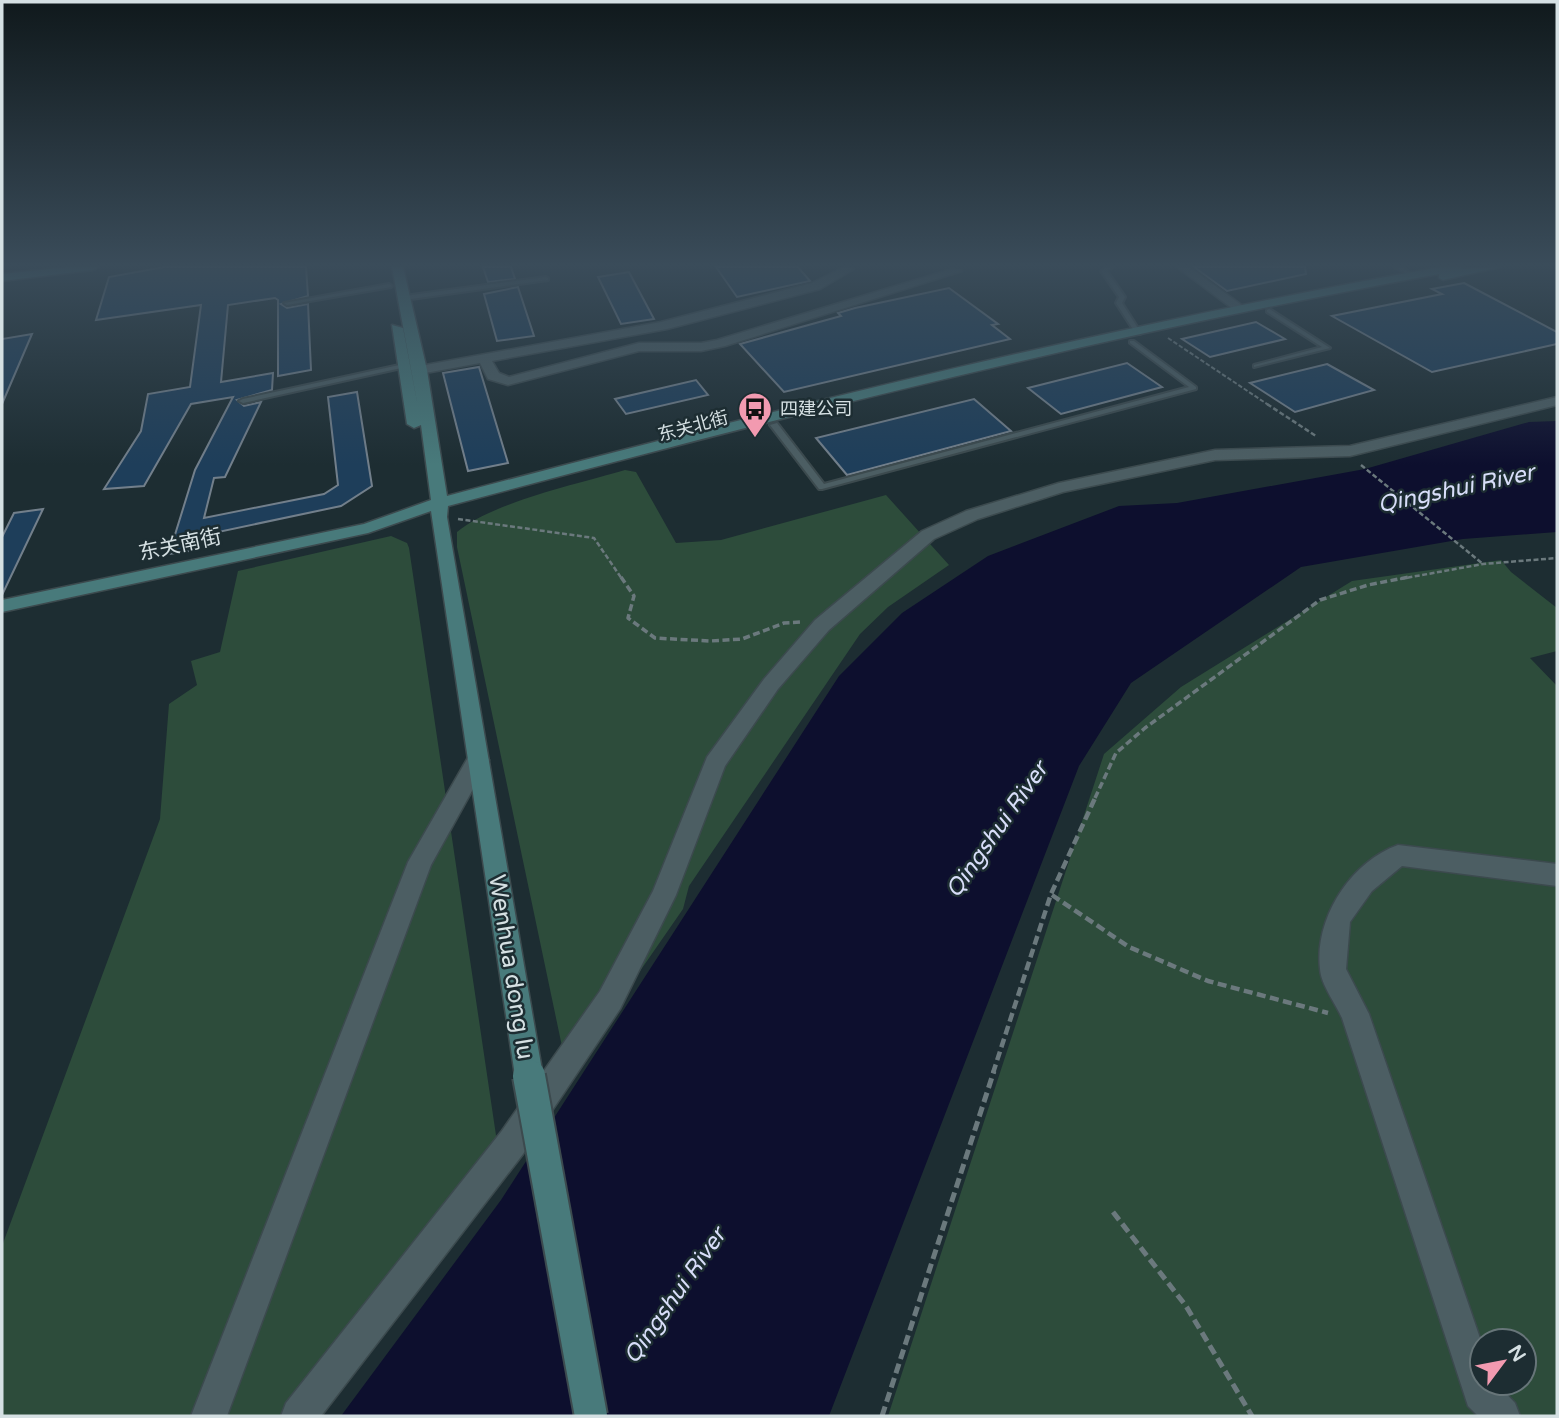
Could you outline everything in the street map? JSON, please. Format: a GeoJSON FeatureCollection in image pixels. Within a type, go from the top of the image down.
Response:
{"type":"FeatureCollection","features":[{"type":"Feature","properties":{"kind":"main road","name":"Wenhua dong lu"},"geometry":{"type":"LineString","coordinates":[[398,333],[435,509],[529,1076],[591,1416]]}},
{"type":"Feature","properties":{"kind":"main road","name":"Wenhua dong lu"},"geometry":{"type":"LineString","coordinates":[[412,333],[420,370],[435,509]]}},
{"type":"Feature","properties":{"kind":"main road","name":"东关北街"},"geometry":{"type":"LineString","coordinates":[[435,509],[1149,333]]}},
{"type":"Feature","properties":{"kind":"main road","name":"东关北街"},"geometry":{"type":"LineString","coordinates":[[435,509],[727,426],[1135,337],[1171,333]]}},
{"type":"Feature","properties":{"kind":"main road","name":"东关南街"},"geometry":{"type":"LineString","coordinates":[[2,606],[368,528],[435,509]]}},
{"type":"Feature","properties":{"kind":"street"},"geometry":{"type":"LineString","coordinates":[[420,370],[622,333]]}},
{"type":"Feature","properties":{"kind":"street"},"geometry":{"type":"LineString","coordinates":[[484,358],[493,376],[508,380],[639,347],[701,347],[747,333]]}},
{"type":"Feature","properties":{"kind":"street"},"geometry":{"type":"LineString","coordinates":[[299,1416],[512,1143],[610,1000],[664,895],[715,763],[771,684],[822,625],[928,535],[972,515],[1059,488],[1215,456],[1341,452],[1557,401]]}},
{"type":"Feature","properties":{"kind":"street"},"geometry":{"type":"LineString","coordinates":[[209,1416],[419,862],[478,760]]}},
{"type":"Feature","properties":{"kind":"street"},"geometry":{"type":"LineString","coordinates":[[1502,1416],[1481,1393],[1357,1021],[1333,970],[1337,919],[1363,883],[1398,855],[1557,875]]}},
{"type":"Feature","properties":{"kind":"lane"},"geometry":{"type":"LineString","coordinates":[[774,425],[822,486],[1195,388],[1133,333]]}},
{"type":"Feature","properties":{"kind":"lane"},"geometry":{"type":"LineString","coordinates":[[1256,366],[1328,348],[1305,333]]}},
{"type":"Feature","properties":{"kind":"lane"},"geometry":{"type":"LineString","coordinates":[[243,401],[404,366]]}},
{"type":"Feature","properties":{"kind":"path"},"geometry":{"type":"LineString","coordinates":[[1163,335],[1362,465],[1483,564]]}},
{"type":"Feature","properties":{"kind":"path"},"geometry":{"type":"LineString","coordinates":[[435,509],[594,538],[634,596],[628,618],[655,638],[742,639],[784,623],[797,621],[822,625]]}},
{"type":"Feature","properties":{"kind":"path"},"geometry":{"type":"LineString","coordinates":[[883,1416],[1051,894],[1116,753],[1145,728],[1320,600],[1368,586],[1483,564],[1557,558]]}},
{"type":"Feature","properties":{"kind":"path"},"geometry":{"type":"LineString","coordinates":[[1051,894],[1129,947],[1208,981],[1357,1021]]}},
{"type":"Feature","properties":{"kind":"path"},"geometry":{"type":"LineString","coordinates":[[1114,1212],[1186,1306],[1252,1416]]}},
{"type":"Feature","properties":{"kind":"green space"},"geometry":{"type":"Polygon","coordinates":[[[625,470],[636,472],[676,543],[721,540],[886,495],[949,565],[888,607],[860,634],[689,886],[683,909],[568,1075],[457,547],[457,532],[473,521],[514,503],[625,470]]]}},
{"type":"Feature","properties":{"kind":"green space"},"geometry":{"type":"Polygon","coordinates":[[[391,536],[407,543],[409,548],[501,1169],[317,1416],[2,1416],[2,1246],[160,819],[169,704],[197,685],[191,661],[220,652],[238,571],[391,536]]]}},
{"type":"Feature","properties":{"kind":"green space"},"geometry":{"type":"Polygon","coordinates":[[[1501,560],[1511,572],[1557,608],[1557,651],[1530,658],[1557,686],[1557,1416],[888,1416],[1104,754],[1181,687],[1352,581],[1501,560]]]}},
{"type":"Feature","properties":{"kind":"water","name":"Qingshui River"},"geometry":{"type":"Polygon","coordinates":[[[1557,421],[1557,532],[1463,539],[1301,567],[1131,683],[1079,766],[829,1416],[341,1416],[501,1200],[839,676],[902,613],[988,556],[1119,506],[1177,503],[1365,469],[1529,422],[1557,421]]]}},
{"type":"Feature","properties":{"kind":"building"},"geometry":{"type":"Polygon","coordinates":[[[197,333],[225,333],[221,382],[273,373],[272,390],[237,400],[244,406],[261,402],[225,477],[214,478],[204,518],[324,494],[338,485],[328,397],[357,392],[372,486],[341,506],[199,536],[195,550],[169,554],[195,470],[233,397],[191,404],[144,486],[104,489],[141,431],[148,394],[190,387],[197,333]]]}},
{"type":"Feature","properties":{"kind":"building"},"geometry":{"type":"Polygon","coordinates":[[[278,333],[309,333],[311,370],[278,376],[278,333]]]}},
{"type":"Feature","properties":{"kind":"building"},"geometry":{"type":"Polygon","coordinates":[[[495,333],[533,333],[534,336],[497,341],[495,333]]]}},
{"type":"Feature","properties":{"kind":"building"},"geometry":{"type":"Polygon","coordinates":[[[779,333],[1003,333],[1010,339],[784,392],[740,344],[779,333]]]}},
{"type":"Feature","properties":{"kind":"building"},"geometry":{"type":"Polygon","coordinates":[[[1207,333],[1275,333],[1285,339],[1210,357],[1182,339],[1207,333]]]}},
{"type":"Feature","properties":{"kind":"building"},"geometry":{"type":"Polygon","coordinates":[[[1363,333],[1557,333],[1557,344],[1432,372],[1363,333]]]}},
{"type":"Feature","properties":{"kind":"building"},"geometry":{"type":"Polygon","coordinates":[[[32,334],[2,404],[2,339],[32,334]]]}},
{"type":"Feature","properties":{"kind":"building"},"geometry":{"type":"Polygon","coordinates":[[[1127,363],[1162,387],[1061,414],[1028,388],[1127,363]]]}},
{"type":"Feature","properties":{"kind":"building"},"geometry":{"type":"Polygon","coordinates":[[[1327,364],[1374,390],[1295,412],[1250,383],[1327,364]]]}},
{"type":"Feature","properties":{"kind":"building"},"geometry":{"type":"Polygon","coordinates":[[[479,367],[508,463],[468,471],[443,373],[479,367]]]}},
{"type":"Feature","properties":{"kind":"building"},"geometry":{"type":"Polygon","coordinates":[[[696,380],[708,395],[626,414],[615,399],[696,380]]]}},
{"type":"Feature","properties":{"kind":"building"},"geometry":{"type":"Polygon","coordinates":[[[974,399],[1011,431],[847,475],[816,438],[974,399]]]}},
{"type":"Feature","properties":{"kind":"building"},"geometry":{"type":"Polygon","coordinates":[[[43,509],[2,595],[2,537],[14,513],[43,509]]]}},
{"type":"Feature","properties":{"kind":"place","name":"四建公司"},"geometry":{"type":"Point","coordinates":[755,439]}}]}
